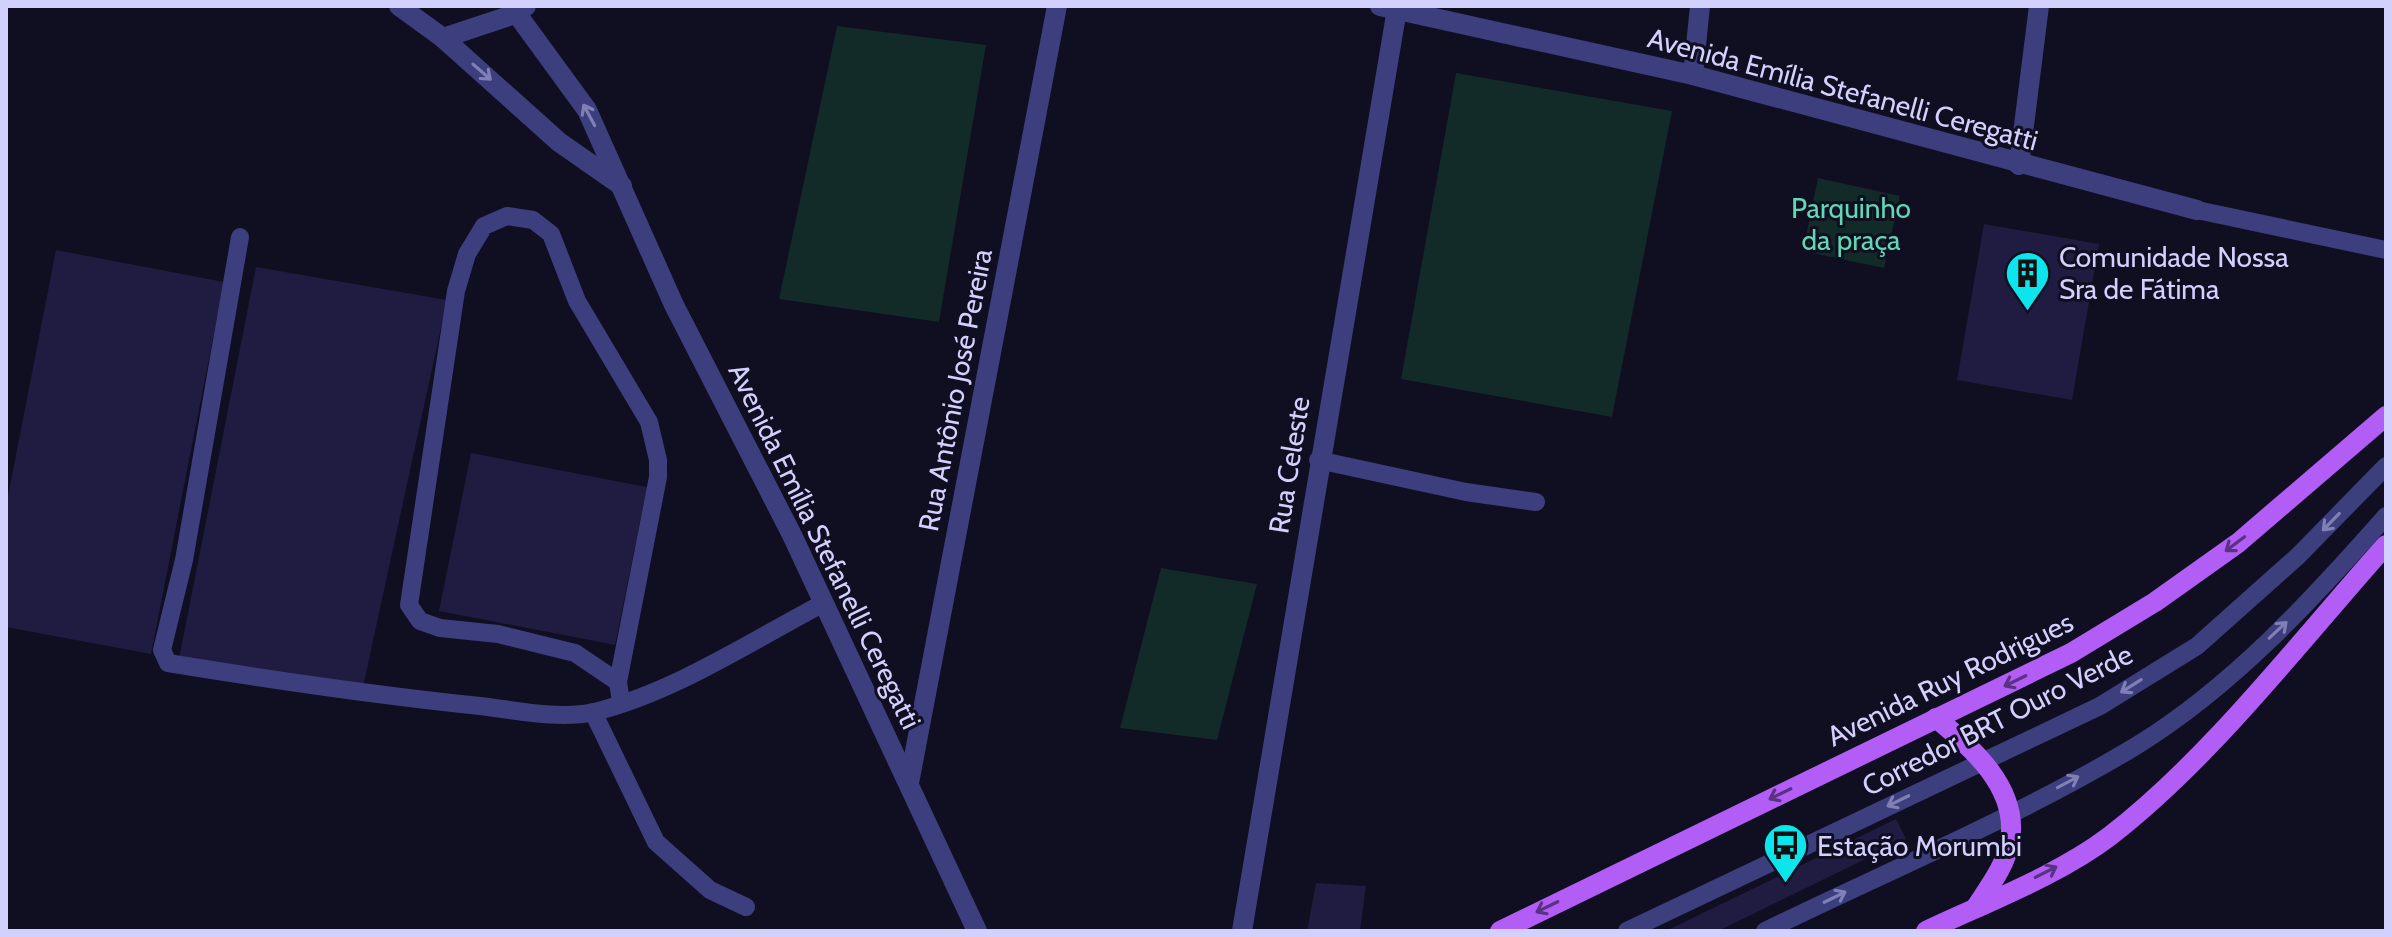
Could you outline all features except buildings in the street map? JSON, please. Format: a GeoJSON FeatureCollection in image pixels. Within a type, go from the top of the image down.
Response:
{"type":"FeatureCollection","features":[{"type":"Feature","properties":{"kind":"main road","name":"Avenida Ruy Rodrigues"},"geometry":{"type":"LineString","coordinates":[[1500,931],[2071,653],[2155,602],[2238,543],[2386,416]]}},
{"type":"Feature","properties":{"kind":"main road"},"geometry":{"type":"LineString","coordinates":[[1926,931],[2108,837],[2156,797],[2236,714],[2386,545]]}},
{"type":"Feature","properties":{"kind":"main road"},"geometry":{"type":"LineString","coordinates":[[1936,718],[1984,761],[1998,783],[2008,813],[2011,840],[1999,871],[1976,907]]}},
{"type":"Feature","properties":{"kind":"street"},"geometry":{"type":"LineString","coordinates":[[399,6],[443,38],[559,142],[622,186]]}},
{"type":"Feature","properties":{"kind":"street","name":"Rua Antônio José Pereira"},"geometry":{"type":"LineString","coordinates":[[909,783],[1057,6]]}},
{"type":"Feature","properties":{"kind":"street"},"geometry":{"type":"LineString","coordinates":[[1693,75],[1700,6]]}},
{"type":"Feature","properties":{"kind":"street"},"geometry":{"type":"LineString","coordinates":[[2019,165],[2039,6]]}},
{"type":"Feature","properties":{"kind":"street"},"geometry":{"type":"LineString","coordinates":[[443,38],[518,8]]}},
{"type":"Feature","properties":{"kind":"street","name":"Avenida Emília Stefanelli Ceregatti"},"geometry":{"type":"LineString","coordinates":[[518,8],[587,110],[674,305],[824,603],[977,931]]}},
{"type":"Feature","properties":{"kind":"street","name":"Avenida Emília Stefanelli Ceregatti"},"geometry":{"type":"LineString","coordinates":[[1388,8],[1693,75],[2019,165],[2197,210]]}},
{"type":"Feature","properties":{"kind":"street","name":"Rua Celeste"},"geometry":{"type":"LineString","coordinates":[[1242,931],[1388,8]]}},
{"type":"Feature","properties":{"kind":"lane"},"geometry":{"type":"LineString","coordinates":[[2197,210],[2386,250]]}},
{"type":"Feature","properties":{"kind":"lane"},"geometry":{"type":"LineString","coordinates":[[618,682],[575,653],[498,634],[440,628],[420,621],[409,605],[456,291],[467,254],[484,226],[507,216],[533,220],[551,234],[577,301],[649,422],[658,460],[618,682],[621,702]]}},
{"type":"Feature","properties":{"kind":"lane"},"geometry":{"type":"LineString","coordinates":[[240,237],[184,560],[162,650],[168,663],[338,692],[568,714],[593,712],[663,686],[824,603]]}},
{"type":"Feature","properties":{"kind":"lane"},"geometry":{"type":"LineString","coordinates":[[1318,460],[1452,489],[1536,502]]}},
{"type":"Feature","properties":{"kind":"lane","name":"Corredor BRT Ouro Verde"},"geometry":{"type":"LineString","coordinates":[[1627,931],[2100,706],[2197,646],[2298,556],[2386,466]]}},
{"type":"Feature","properties":{"kind":"lane"},"geometry":{"type":"LineString","coordinates":[[1765,931],[2008,813],[2136,745],[2217,687],[2322,588],[2386,516]]}},
{"type":"Feature","properties":{"kind":"lane"},"geometry":{"type":"LineString","coordinates":[[593,712],[656,842],[710,890],[746,907]]}},
{"type":"Feature","properties":{"kind":"green space"},"geometry":{"type":"Polygon","coordinates":[[[837,26],[986,45],[939,322],[779,299],[837,26]]]}},
{"type":"Feature","properties":{"kind":"green space"},"geometry":{"type":"Polygon","coordinates":[[[1456,73],[1672,111],[1612,417],[1401,379],[1456,73]]]}},
{"type":"Feature","properties":{"kind":"green space","name":"Parquinho da praça"},"geometry":{"type":"Polygon","coordinates":[[[1818,178],[1900,196],[1884,268],[1803,251],[1818,178]]]}},
{"type":"Feature","properties":{"kind":"green space"},"geometry":{"type":"Polygon","coordinates":[[[1161,568],[1257,584],[1217,740],[1120,728],[1161,568]]]}},
{"type":"Feature","properties":{"kind":"place","name":"Comunidade Nossa Sra de Fátima"},"geometry":{"type":"Point","coordinates":[2028,312]}},
{"type":"Feature","properties":{"kind":"place","name":"Estação Morumbi"},"geometry":{"type":"Point","coordinates":[1786,885]}}]}
